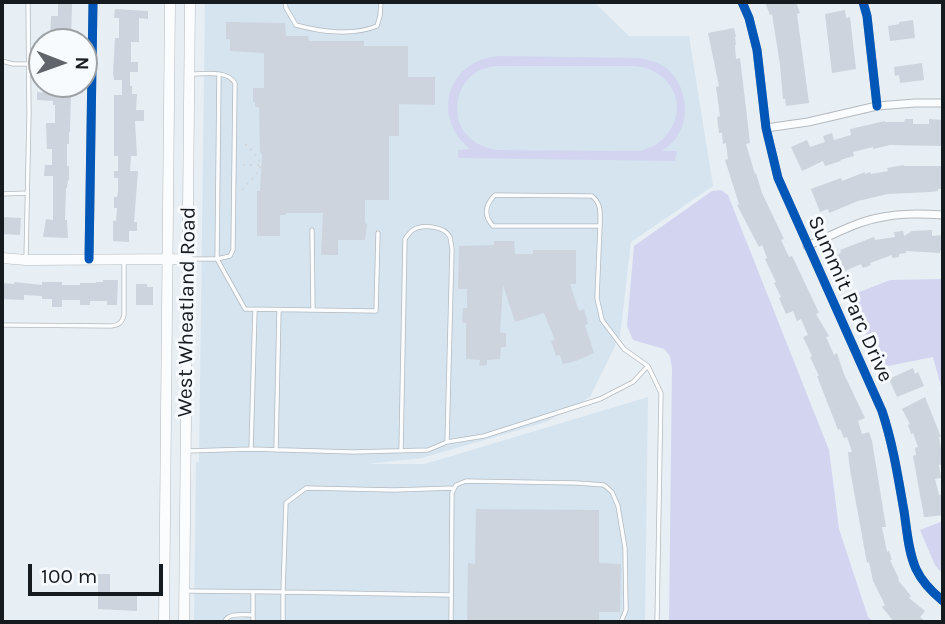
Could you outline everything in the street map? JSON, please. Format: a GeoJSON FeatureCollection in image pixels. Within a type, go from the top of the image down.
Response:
{"type":"FeatureCollection","features":[{"type":"Feature","properties":{"kind":"main road","name":"West Wheatland Road"},"geometry":{"type":"LineString","coordinates":[[164,622],[170,2]]}},
{"type":"Feature","properties":{"kind":"main road","name":"West Wheatland Road"},"geometry":{"type":"LineString","coordinates":[[184,622],[190,2]]}},
{"type":"Feature","properties":{"kind":"main road"},"geometry":{"type":"LineString","coordinates":[[169,88],[190,74]]}},
{"type":"Feature","properties":{"kind":"main road"},"geometry":{"type":"LineString","coordinates":[[2,258],[188,259]]}},
{"type":"Feature","properties":{"kind":"main road"},"geometry":{"type":"LineString","coordinates":[[165,452],[186,451]]}},
{"type":"Feature","properties":{"kind":"main road"},"geometry":{"type":"LineString","coordinates":[[164,591],[184,591]]}},
{"type":"Feature","properties":{"kind":"street"},"geometry":{"type":"LineString","coordinates":[[89,259],[93,2]]}},
{"type":"Feature","properties":{"kind":"street","name":"Summit Parc Drive"},"geometry":{"type":"LineString","coordinates":[[741,2],[757,51],[766,128],[778,178],[882,411],[893,447],[915,567],[922,580],[943,601]]}},
{"type":"Feature","properties":{"kind":"street"},"geometry":{"type":"LineString","coordinates":[[863,2],[877,106]]}},
{"type":"Feature","properties":{"kind":"street"},"geometry":{"type":"LineString","coordinates":[[766,128],[808,122],[877,106],[943,103]]}},
{"type":"Feature","properties":{"kind":"street"},"geometry":{"type":"LineString","coordinates":[[807,246],[882,217],[943,215]]}},
{"type":"Feature","properties":{"kind":"lane"},"geometry":{"type":"LineString","coordinates":[[28,2],[28,28]]}},
{"type":"Feature","properties":{"kind":"lane"},"geometry":{"type":"LineString","coordinates":[[285,2],[296,25],[316,30],[366,31],[377,26],[381,2]]}},
{"type":"Feature","properties":{"kind":"lane"},"geometry":{"type":"LineString","coordinates":[[2,61],[28,64],[26,260]]}},
{"type":"Feature","properties":{"kind":"lane"},"geometry":{"type":"LineString","coordinates":[[188,259],[217,259],[230,256],[233,250],[235,83],[231,77],[219,74],[190,74]]}},
{"type":"Feature","properties":{"kind":"lane"},"geometry":{"type":"LineString","coordinates":[[219,74],[217,259],[245,309],[376,311],[378,233]]}},
{"type":"Feature","properties":{"kind":"lane"},"geometry":{"type":"LineString","coordinates":[[2,194],[27,193]]}},
{"type":"Feature","properties":{"kind":"lane"},"geometry":{"type":"LineString","coordinates":[[600,226],[493,226],[488,221],[486,211],[488,202],[495,195],[592,196],[600,207],[600,226],[597,298],[602,320],[624,349],[648,366],[661,393],[657,622]]}},
{"type":"Feature","properties":{"kind":"lane"},"geometry":{"type":"LineString","coordinates":[[401,450],[405,239],[411,231],[419,228],[445,230],[450,237],[452,249],[447,442]]}},
{"type":"Feature","properties":{"kind":"lane"},"geometry":{"type":"LineString","coordinates":[[312,230],[313,310]]}},
{"type":"Feature","properties":{"kind":"lane"},"geometry":{"type":"LineString","coordinates":[[2,325],[118,325],[123,321],[124,315],[124,259]]}},
{"type":"Feature","properties":{"kind":"lane"},"geometry":{"type":"LineString","coordinates":[[251,449],[255,309]]}},
{"type":"Feature","properties":{"kind":"lane"},"geometry":{"type":"LineString","coordinates":[[276,450],[279,310]]}},
{"type":"Feature","properties":{"kind":"lane"},"geometry":{"type":"LineString","coordinates":[[186,451],[428,450],[447,442],[484,436],[600,399],[633,382],[648,366]]}},
{"type":"Feature","properties":{"kind":"lane"},"geometry":{"type":"LineString","coordinates":[[451,622],[452,493],[456,485],[466,481],[604,485],[612,492],[618,506],[625,548],[626,611],[621,622]]}},
{"type":"Feature","properties":{"kind":"lane"},"geometry":{"type":"LineString","coordinates":[[283,622],[286,503],[306,488],[454,488]]}},
{"type":"Feature","properties":{"kind":"lane"},"geometry":{"type":"LineString","coordinates":[[184,591],[452,595]]}},
{"type":"Feature","properties":{"kind":"lane"},"geometry":{"type":"LineString","coordinates":[[253,592],[253,622]]}},
{"type":"Feature","properties":{"kind":"lane"},"geometry":{"type":"LineString","coordinates":[[224,622],[230,615],[253,615]]}},
{"type":"Feature","properties":{"kind":"path"},"geometry":{"type":"LineString","coordinates":[[242,190],[259,172],[261,165],[258,156],[243,142]]}},
{"type":"Feature","properties":{"kind":"path"},"geometry":{"type":"LineString","coordinates":[[243,165],[261,165]]}},
{"type":"Feature","properties":{"kind":"shaded area"},"geometry":{"type":"Polygon","coordinates":[[[205,2],[594,2],[629,36],[689,36],[713,186],[631,242],[620,336],[590,397],[546,422],[422,458],[366,464],[425,464],[648,397],[645,622],[194,622],[196,462],[199,462],[205,2]]]}},
{"type":"Feature","properties":{"kind":"shaded area"},"geometry":{"type":"Polygon","coordinates":[[[500,56],[639,58],[660,64],[678,81],[684,99],[682,127],[675,139],[662,151],[677,151],[675,161],[458,158],[458,150],[470,149],[458,136],[450,121],[450,91],[457,78],[468,67],[500,56]],[[634,66],[488,67],[471,76],[460,92],[458,119],[467,135],[474,141],[497,150],[639,151],[664,138],[676,116],[677,104],[667,81],[655,72],[634,66]]]}},
{"type":"Feature","properties":{"kind":"shaded area"},"geometry":{"type":"Polygon","coordinates":[[[721,190],[728,195],[829,450],[839,529],[868,617],[874,622],[669,622],[672,368],[670,356],[664,349],[633,340],[627,326],[634,246],[712,191],[721,190]]]}},
{"type":"Feature","properties":{"kind":"shaded area"},"geometry":{"type":"Polygon","coordinates":[[[943,279],[943,394],[933,357],[883,367],[847,297],[890,280],[943,279]]]}},
{"type":"Feature","properties":{"kind":"shaded area"},"geometry":{"type":"Polygon","coordinates":[[[943,521],[943,574],[935,565],[920,530],[943,521]]]}},
{"type":"Feature","properties":{"kind":"building"},"geometry":{"type":"Polygon","coordinates":[[[765,2],[796,2],[800,13],[797,14],[809,103],[786,106],[772,14],[770,15],[765,2]]]}},
{"type":"Feature","properties":{"kind":"building"},"geometry":{"type":"Polygon","coordinates":[[[58,4],[72,4],[71,28],[51,28],[51,16],[58,16],[58,4]]]}},
{"type":"Feature","properties":{"kind":"building"},"geometry":{"type":"Polygon","coordinates":[[[115,9],[148,11],[148,19],[139,18],[139,42],[131,42],[131,62],[138,62],[138,72],[130,72],[130,86],[132,94],[137,94],[136,110],[144,110],[144,121],[135,121],[137,156],[131,156],[130,171],[138,171],[134,222],[137,222],[137,231],[129,231],[129,242],[113,241],[113,221],[116,221],[117,208],[114,208],[114,197],[117,197],[118,192],[118,178],[114,178],[114,171],[118,171],[118,156],[114,156],[114,95],[122,95],[122,80],[114,80],[113,73],[115,38],[119,38],[119,18],[114,18],[115,9]]]}},
{"type":"Feature","properties":{"kind":"building"},"geometry":{"type":"Polygon","coordinates":[[[845,10],[846,18],[850,17],[856,69],[832,73],[825,14],[845,10]]]}},
{"type":"Feature","properties":{"kind":"building"},"geometry":{"type":"Polygon","coordinates":[[[913,20],[915,38],[890,41],[888,26],[913,20]]]}},
{"type":"Feature","properties":{"kind":"building"},"geometry":{"type":"Polygon","coordinates":[[[226,22],[285,23],[286,36],[308,36],[309,41],[364,41],[364,46],[408,46],[408,77],[435,77],[435,105],[399,104],[399,136],[389,136],[389,200],[365,200],[365,240],[338,240],[338,255],[321,255],[323,213],[280,215],[280,236],[257,236],[257,191],[260,191],[262,155],[259,107],[255,107],[253,102],[253,88],[264,88],[264,53],[230,51],[230,39],[226,39],[226,22]]]}},
{"type":"Feature","properties":{"kind":"building"},"geometry":{"type":"Polygon","coordinates":[[[734,28],[736,59],[740,58],[750,143],[746,144],[755,174],[784,239],[781,240],[789,257],[792,256],[796,264],[819,313],[816,314],[829,336],[826,337],[834,355],[837,353],[865,418],[858,421],[862,434],[869,432],[872,441],[886,527],[882,527],[887,552],[889,551],[898,580],[911,596],[909,598],[925,611],[920,617],[926,622],[894,622],[882,607],[885,605],[873,581],[869,562],[867,563],[850,470],[848,452],[852,452],[847,437],[844,438],[840,429],[838,430],[803,337],[808,335],[801,319],[797,321],[793,311],[786,314],[762,245],[759,247],[737,205],[739,204],[725,160],[728,159],[726,143],[723,144],[722,133],[719,133],[717,117],[720,116],[716,87],[719,86],[708,33],[734,28]]]}},
{"type":"Feature","properties":{"kind":"building"},"geometry":{"type":"Polygon","coordinates":[[[922,63],[924,80],[900,83],[899,75],[895,76],[894,67],[922,63]]]}},
{"type":"Feature","properties":{"kind":"building"},"geometry":{"type":"Polygon","coordinates":[[[71,98],[65,220],[68,238],[43,237],[46,219],[53,220],[53,176],[44,176],[45,165],[52,165],[52,149],[47,149],[46,123],[55,123],[55,105],[53,101],[37,100],[71,98]]]}},
{"type":"Feature","properties":{"kind":"building"},"geometry":{"type":"Polygon","coordinates":[[[905,119],[913,119],[913,124],[929,124],[929,119],[943,120],[943,146],[873,147],[853,152],[854,156],[841,161],[825,166],[823,161],[802,171],[791,147],[807,140],[810,147],[825,142],[823,136],[832,133],[834,140],[851,135],[850,129],[885,121],[904,122],[905,119]]]}},
{"type":"Feature","properties":{"kind":"building"},"geometry":{"type":"Polygon","coordinates":[[[904,165],[943,166],[943,189],[888,194],[858,201],[829,213],[828,209],[820,212],[811,189],[841,178],[842,181],[865,172],[871,174],[888,171],[887,168],[904,165]]]}},
{"type":"Feature","properties":{"kind":"building"},"geometry":{"type":"Polygon","coordinates":[[[2,217],[21,218],[20,235],[2,234],[2,217]]]}},
{"type":"Feature","properties":{"kind":"building"},"geometry":{"type":"Polygon","coordinates":[[[932,230],[932,236],[943,235],[943,251],[940,253],[906,251],[899,254],[899,257],[892,258],[892,255],[863,268],[861,264],[838,274],[831,258],[839,254],[840,250],[874,237],[875,240],[895,237],[894,232],[903,231],[904,236],[912,231],[932,230]]]}},
{"type":"Feature","properties":{"kind":"building"},"geometry":{"type":"Polygon","coordinates":[[[494,241],[514,241],[515,254],[533,254],[533,250],[576,250],[576,284],[570,284],[579,311],[584,309],[588,324],[585,325],[594,353],[563,364],[560,355],[556,356],[551,341],[555,340],[544,313],[515,322],[503,285],[500,333],[506,333],[506,347],[501,347],[500,359],[487,360],[487,365],[479,366],[480,360],[466,359],[466,323],[462,322],[463,308],[467,308],[467,289],[458,289],[459,246],[494,245],[494,241]]]}},
{"type":"Feature","properties":{"kind":"building"},"geometry":{"type":"Polygon","coordinates":[[[118,280],[117,305],[107,305],[107,301],[90,301],[90,305],[80,305],[80,300],[62,300],[62,307],[52,307],[52,299],[42,299],[42,296],[24,295],[24,300],[2,299],[2,283],[42,285],[42,282],[62,282],[62,285],[80,285],[118,280]]]}},
{"type":"Feature","properties":{"kind":"building"},"geometry":{"type":"Polygon","coordinates":[[[136,284],[153,287],[153,305],[136,305],[136,284]]]}},
{"type":"Feature","properties":{"kind":"building"},"geometry":{"type":"Polygon","coordinates":[[[913,368],[915,374],[918,372],[924,386],[897,397],[889,379],[913,368]]]}},
{"type":"Feature","properties":{"kind":"building"},"geometry":{"type":"Polygon","coordinates":[[[925,397],[941,437],[943,455],[943,464],[939,465],[941,478],[935,479],[939,495],[943,494],[943,515],[927,517],[924,517],[913,456],[916,455],[915,448],[918,447],[902,409],[925,397]]]}},
{"type":"Feature","properties":{"kind":"building"},"geometry":{"type":"Polygon","coordinates":[[[476,509],[599,510],[599,563],[621,564],[620,612],[599,612],[599,622],[467,622],[468,563],[475,564],[476,509]]]}},
{"type":"Feature","properties":{"kind":"building"},"geometry":{"type":"Polygon","coordinates":[[[98,574],[110,574],[110,594],[137,594],[137,611],[98,609],[98,574]]]}},
{"type":"Feature","properties":{"kind":"cycle path"},"geometry":{"type":"LineString","coordinates":[[89,259],[93,2]]}},
{"type":"Feature","properties":{"kind":"cycle path"},"geometry":{"type":"LineString","coordinates":[[742,2],[757,50],[766,128],[778,178],[882,411],[895,461],[913,562],[924,582],[943,601]]}},
{"type":"Feature","properties":{"kind":"cycle path"},"geometry":{"type":"LineString","coordinates":[[863,2],[877,106]]}}]}
